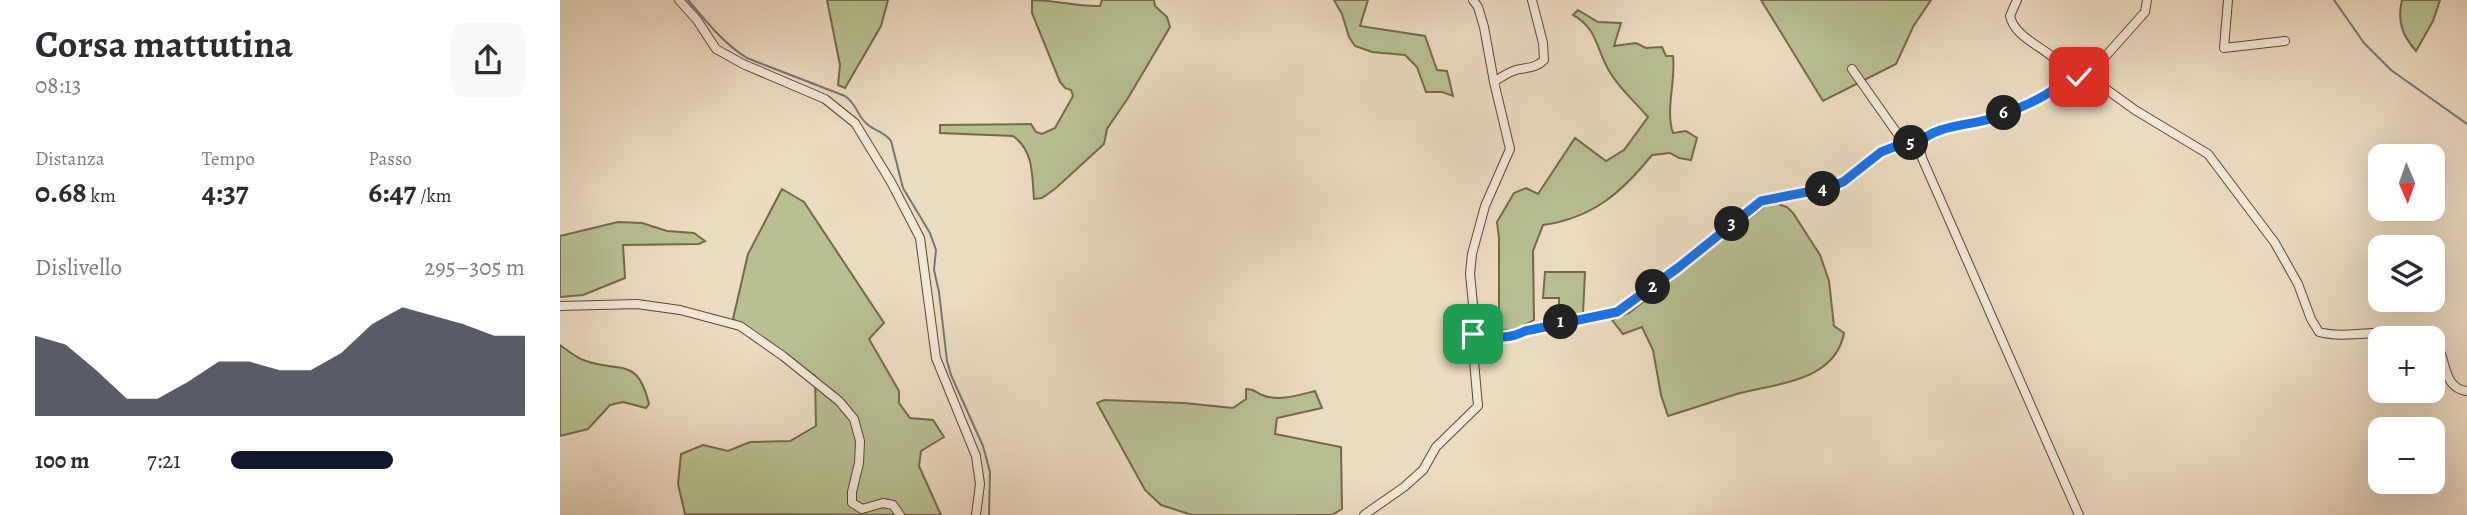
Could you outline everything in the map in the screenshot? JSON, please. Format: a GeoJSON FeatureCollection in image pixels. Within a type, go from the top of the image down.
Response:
{"type":"FeatureCollection","features":[{"type":"Feature","properties":{"kind":"street"},"geometry":{"type":"LineString","coordinates":[[679,0],[697,20],[716,49],[743,64],[825,99],[855,123],[891,182],[920,238],[936,358],[976,456],[980,484],[976,515]]}},
{"type":"Feature","properties":{"kind":"street"},"geometry":{"type":"LineString","coordinates":[[1364,515],[1404,488],[1423,470],[1436,447],[1478,406],[1470,274],[1472,254],[1485,206],[1510,149],[1484,27],[1473,0]]}},
{"type":"Feature","properties":{"kind":"street"},"geometry":{"type":"LineString","coordinates":[[1494,82],[1504,74],[1538,67],[1544,60],[1545,54],[1532,0]]}},
{"type":"Feature","properties":{"kind":"street"},"geometry":{"type":"LineString","coordinates":[[2017,0],[2010,11],[2014,27],[2062,66],[2066,79]]}},
{"type":"Feature","properties":{"kind":"street"},"geometry":{"type":"LineString","coordinates":[[1475,325],[1488,335],[1514,337],[1525,331],[1557,323],[1617,312],[1679,267],[1761,201],[1828,188],[1843,182],[1881,152],[1904,143],[1919,144],[1930,134],[1991,118],[2056,89],[2066,79],[2088,76],[2145,12],[2147,0]]}},
{"type":"Feature","properties":{"kind":"street"},"geometry":{"type":"LineString","coordinates":[[2228,0],[2224,48],[2285,41]]}},
{"type":"Feature","properties":{"kind":"street"},"geometry":{"type":"LineString","coordinates":[[1852,69],[1904,143]]}},
{"type":"Feature","properties":{"kind":"street"},"geometry":{"type":"LineString","coordinates":[[2088,76],[2135,110],[2208,154],[2275,243],[2298,284],[2311,319],[2319,332],[2368,334]]}},
{"type":"Feature","properties":{"kind":"street"},"geometry":{"type":"LineString","coordinates":[[1919,144],[1922,158],[2080,515]]}},
{"type":"Feature","properties":{"kind":"street"},"geometry":{"type":"LineString","coordinates":[[560,306],[637,304],[680,310],[740,326],[839,401],[854,419],[860,441],[852,503],[862,509],[883,503],[893,505],[900,515]]}},
{"type":"Feature","properties":{"kind":"street"},"geometry":{"type":"LineString","coordinates":[[2445,367],[2448,378],[2459,390],[2467,391]]}},
{"type":"Feature","properties":{"kind":"green space"},"geometry":{"type":"Polygon","coordinates":[[[827,0],[888,0],[881,26],[845,88],[838,85],[840,65],[827,0]]]}},
{"type":"Feature","properties":{"kind":"green space"},"geometry":{"type":"Polygon","coordinates":[[[1032,0],[1100,6],[1102,0],[1154,0],[1155,6],[1167,17],[1170,27],[1107,129],[1104,144],[1056,188],[1042,198],[1034,199],[1028,156],[1013,136],[940,133],[940,125],[1031,124],[1036,132],[1042,134],[1055,128],[1073,96],[1071,90],[1060,82],[1032,13],[1032,0]]]}},
{"type":"Feature","properties":{"kind":"green space"},"geometry":{"type":"Polygon","coordinates":[[[1334,0],[1368,0],[1360,26],[1425,36],[1437,70],[1447,71],[1453,96],[1442,92],[1426,92],[1417,67],[1405,55],[1372,52],[1355,46],[1334,0]]]}},
{"type":"Feature","properties":{"kind":"green space"},"geometry":{"type":"Polygon","coordinates":[[[1761,0],[1931,0],[1913,27],[1896,64],[1823,101],[1761,0]]]}},
{"type":"Feature","properties":{"kind":"green space"},"geometry":{"type":"Polygon","coordinates":[[[2402,0],[2440,0],[2433,21],[2416,51],[2402,27],[2402,0]]]}},
{"type":"Feature","properties":{"kind":"green space"},"geometry":{"type":"Polygon","coordinates":[[[1578,10],[1598,22],[1621,23],[1614,46],[1636,43],[1646,48],[1662,47],[1666,56],[1673,56],[1671,124],[1673,133],[1686,131],[1697,138],[1691,160],[1670,153],[1652,155],[1618,192],[1592,210],[1561,222],[1543,225],[1533,251],[1534,320],[1511,330],[1488,328],[1486,320],[1499,317],[1497,222],[1514,193],[1526,188],[1538,194],[1575,138],[1606,161],[1624,150],[1648,117],[1611,74],[1588,27],[1573,15],[1578,10]]]}},
{"type":"Feature","properties":{"kind":"green space"},"geometry":{"type":"Polygon","coordinates":[[[782,189],[804,202],[884,323],[869,339],[899,391],[899,403],[910,418],[933,420],[944,437],[921,451],[919,466],[941,515],[685,514],[678,484],[681,454],[703,445],[728,451],[750,442],[790,441],[816,426],[815,376],[733,319],[748,254],[782,189]]]}},
{"type":"Feature","properties":{"kind":"green space"},"geometry":{"type":"Polygon","coordinates":[[[1768,204],[1787,207],[1793,213],[1820,255],[1829,281],[1834,326],[1844,333],[1838,349],[1829,362],[1802,378],[1737,394],[1668,416],[1661,395],[1653,350],[1642,327],[1623,334],[1612,320],[1629,313],[1768,204]]]}},
{"type":"Feature","properties":{"kind":"green space"},"geometry":{"type":"Polygon","coordinates":[[[618,222],[642,223],[667,231],[694,233],[705,241],[699,244],[623,245],[625,278],[583,295],[560,297],[560,236],[618,222]]]}},
{"type":"Feature","properties":{"kind":"green space"},"geometry":{"type":"Polygon","coordinates":[[[1545,272],[1585,272],[1583,314],[1559,316],[1559,298],[1543,298],[1545,272]]]}},
{"type":"Feature","properties":{"kind":"green space"},"geometry":{"type":"Polygon","coordinates":[[[560,345],[583,360],[633,372],[639,378],[649,404],[646,408],[623,402],[610,405],[588,429],[560,436],[560,345]]]}},
{"type":"Feature","properties":{"kind":"green space"},"geometry":{"type":"Polygon","coordinates":[[[1246,389],[1275,398],[1315,391],[1322,408],[1277,418],[1275,434],[1341,447],[1342,509],[1332,515],[1192,515],[1161,505],[1145,490],[1097,403],[1104,400],[1233,408],[1246,399],[1246,389]]]}},
{"type":"Feature","properties":{"kind":"waterway"},"geometry":{"type":"LineString","coordinates":[[688,0],[738,52],[747,58],[845,96],[864,121],[891,141],[903,188],[930,233],[936,250],[934,270],[947,361],[983,446],[990,472],[989,515]]}},
{"type":"Feature","properties":{"kind":"waterway"},"geometry":{"type":"LineString","coordinates":[[2334,0],[2364,43],[2391,70],[2467,124]]}},
{"type":"Feature","properties":{"kind":"route"},"geometry":{"type":"LineString","coordinates":[[1473,334],[1475,325],[1488,335],[1514,337],[1525,331],[1567,320],[1617,312],[1679,267],[1761,201],[1828,188],[1843,182],[1881,152],[1904,143],[1919,144],[1930,134],[1991,118],[2056,89],[2066,79],[2079,77]]}}]}
